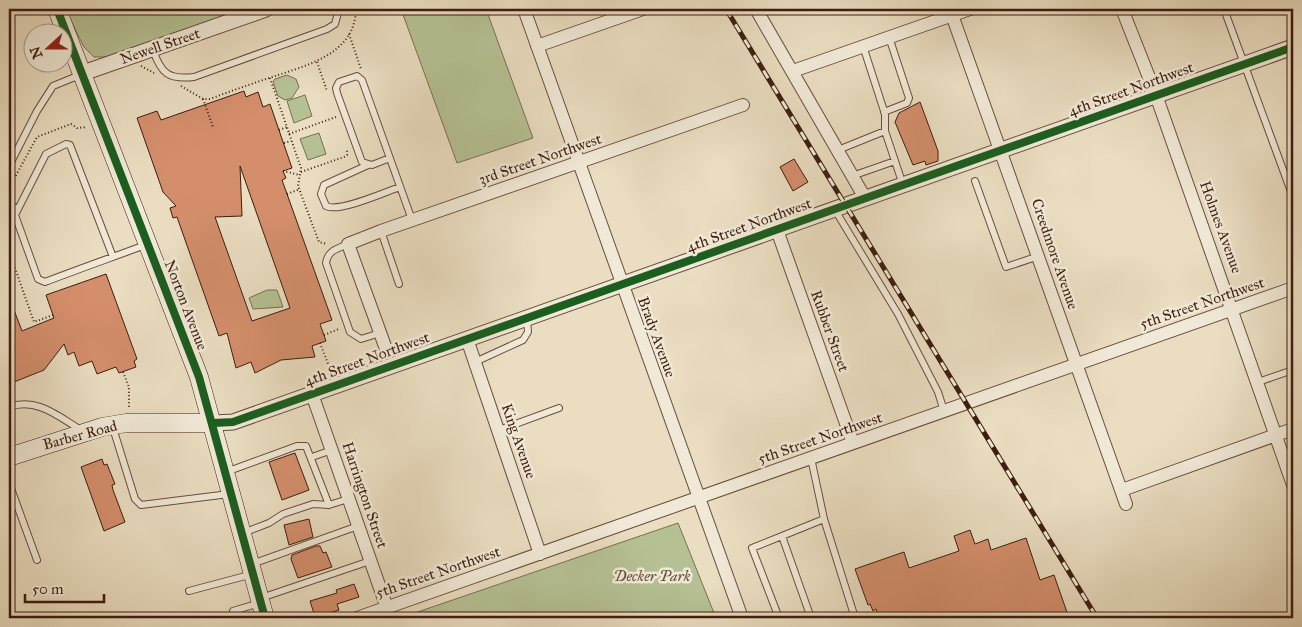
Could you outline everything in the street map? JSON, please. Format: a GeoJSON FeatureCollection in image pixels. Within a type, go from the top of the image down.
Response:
{"type":"FeatureCollection","features":[{"type":"Feature","properties":{"kind":"main road","name":"Norton Avenue"},"geometry":{"type":"LineString","coordinates":[[58,9],[200,377],[214,423],[262,607]]}},
{"type":"Feature","properties":{"kind":"main road","name":"Barber Road"},"geometry":{"type":"LineString","coordinates":[[9,457],[84,432],[112,425],[181,422],[214,423]]}},
{"type":"Feature","properties":{"kind":"street","name":"Newell Street"},"geometry":{"type":"LineString","coordinates":[[83,73],[266,9]]}},
{"type":"Feature","properties":{"kind":"street","name":"Brady Avenue"},"geometry":{"type":"LineString","coordinates":[[524,9],[621,285],[742,618]]}},
{"type":"Feature","properties":{"kind":"street"},"geometry":{"type":"LineString","coordinates":[[537,46],[643,9]]}},
{"type":"Feature","properties":{"kind":"street"},"geometry":{"type":"LineString","coordinates":[[756,9],[865,198]]}},
{"type":"Feature","properties":{"kind":"street"},"geometry":{"type":"LineString","coordinates":[[793,71],[970,9]]}},
{"type":"Feature","properties":{"kind":"street","name":"Holmes Avenue"},"geometry":{"type":"LineString","coordinates":[[1122,9],[1156,95],[1233,309],[1293,486]]}},
{"type":"Feature","properties":{"kind":"street","name":"Creedmore Avenue"},"geometry":{"type":"LineString","coordinates":[[952,15],[1002,150],[1126,504]]}},
{"type":"Feature","properties":{"kind":"street","name":"4th Street Northwest"},"geometry":{"type":"LineString","coordinates":[[214,423],[233,422],[1293,46]]}},
{"type":"Feature","properties":{"kind":"street","name":"3rd Street Northwest"},"geometry":{"type":"LineString","coordinates":[[348,244],[380,231],[744,105]]}},
{"type":"Feature","properties":{"kind":"street","name":"Rubber Street"},"geometry":{"type":"LineString","coordinates":[[777,230],[853,443]]}},
{"type":"Feature","properties":{"kind":"street"},"geometry":{"type":"LineString","coordinates":[[348,244],[386,348]]}},
{"type":"Feature","properties":{"kind":"street","name":"5th Street Northwest"},"geometry":{"type":"LineString","coordinates":[[357,618],[1293,288]]}},
{"type":"Feature","properties":{"kind":"street","name":"King Avenue"},"geometry":{"type":"LineString","coordinates":[[467,339],[540,554]]}},
{"type":"Feature","properties":{"kind":"street","name":"Harrington Street"},"geometry":{"type":"LineString","coordinates":[[312,394],[387,608]]}},
{"type":"Feature","properties":{"kind":"street"},"geometry":{"type":"LineString","coordinates":[[1122,490],[1293,429]]}},
{"type":"Feature","properties":{"kind":"lane"},"geometry":{"type":"LineString","coordinates":[[152,49],[159,67],[165,73],[179,78],[194,77],[327,29],[335,24],[339,9]]}},
{"type":"Feature","properties":{"kind":"lane"},"geometry":{"type":"LineString","coordinates":[[1224,9],[1293,197]]}},
{"type":"Feature","properties":{"kind":"lane"},"geometry":{"type":"LineString","coordinates":[[884,112],[907,103],[909,98],[889,37]]}},
{"type":"Feature","properties":{"kind":"lane"},"geometry":{"type":"LineString","coordinates":[[863,46],[884,112],[885,131],[904,185]]}},
{"type":"Feature","properties":{"kind":"lane"},"geometry":{"type":"LineString","coordinates":[[9,166],[37,111],[54,86],[83,73]]}},
{"type":"Feature","properties":{"kind":"lane"},"geometry":{"type":"LineString","coordinates":[[368,165],[360,158],[337,93],[337,84],[339,82],[359,77],[412,220]]}},
{"type":"Feature","properties":{"kind":"lane"},"geometry":{"type":"LineString","coordinates":[[838,150],[885,131]]}},
{"type":"Feature","properties":{"kind":"lane"},"geometry":{"type":"LineString","coordinates":[[113,257],[70,145],[66,144],[46,154],[15,217],[41,281],[113,257],[149,244]]}},
{"type":"Feature","properties":{"kind":"lane"},"geometry":{"type":"LineString","coordinates":[[390,158],[368,165],[324,185],[321,194],[326,206],[332,208],[343,207],[400,187]]}},
{"type":"Feature","properties":{"kind":"lane"},"geometry":{"type":"LineString","coordinates":[[852,176],[895,161]]}},
{"type":"Feature","properties":{"kind":"lane"},"geometry":{"type":"LineString","coordinates":[[975,182],[1006,267],[1039,256]]}},
{"type":"Feature","properties":{"kind":"lane"},"geometry":{"type":"LineString","coordinates":[[9,204],[18,209]]}},
{"type":"Feature","properties":{"kind":"lane"},"geometry":{"type":"LineString","coordinates":[[835,209],[898,314],[938,392],[944,411]]}},
{"type":"Feature","properties":{"kind":"lane"},"geometry":{"type":"LineString","coordinates":[[380,231],[399,284]]}},
{"type":"Feature","properties":{"kind":"lane"},"geometry":{"type":"LineString","coordinates":[[348,244],[332,250],[327,256],[326,263],[350,332],[361,339],[381,333]]}},
{"type":"Feature","properties":{"kind":"lane"},"geometry":{"type":"LineString","coordinates":[[475,362],[523,340],[528,332],[526,318]]}},
{"type":"Feature","properties":{"kind":"lane"},"geometry":{"type":"LineString","coordinates":[[1258,382],[1293,370]]}},
{"type":"Feature","properties":{"kind":"lane"},"geometry":{"type":"LineString","coordinates":[[9,407],[22,403],[32,404],[84,432]]}},
{"type":"Feature","properties":{"kind":"lane"},"geometry":{"type":"LineString","coordinates":[[499,430],[559,408]]}},
{"type":"Feature","properties":{"kind":"lane"},"geometry":{"type":"LineString","coordinates":[[112,425],[135,499],[141,505],[220,493],[233,494]]}},
{"type":"Feature","properties":{"kind":"lane"},"geometry":{"type":"LineString","coordinates":[[226,472],[297,446],[306,446],[312,457],[329,505]]}},
{"type":"Feature","properties":{"kind":"lane"},"geometry":{"type":"LineString","coordinates":[[312,457],[332,450]]}},
{"type":"Feature","properties":{"kind":"lane"},"geometry":{"type":"LineString","coordinates":[[811,458],[824,519],[855,618]]}},
{"type":"Feature","properties":{"kind":"lane"},"geometry":{"type":"LineString","coordinates":[[9,483],[37,560]]}},
{"type":"Feature","properties":{"kind":"lane"},"geometry":{"type":"LineString","coordinates":[[242,534],[268,523],[283,514],[313,504],[329,505],[348,499]]}},
{"type":"Feature","properties":{"kind":"lane"},"geometry":{"type":"LineString","coordinates":[[779,618],[752,548],[824,519]]}},
{"type":"Feature","properties":{"kind":"lane"},"geometry":{"type":"LineString","coordinates":[[189,591],[252,569],[358,526]]}},
{"type":"Feature","properties":{"kind":"lane"},"geometry":{"type":"LineString","coordinates":[[782,536],[811,618]]}},
{"type":"Feature","properties":{"kind":"lane"},"geometry":{"type":"LineString","coordinates":[[232,618],[233,611],[262,607],[370,561]]}},
{"type":"Feature","properties":{"kind":"path"},"geometry":{"type":"LineString","coordinates":[[203,99],[317,62],[336,50],[349,34],[354,25],[356,9]]}},
{"type":"Feature","properties":{"kind":"path"},"geometry":{"type":"LineString","coordinates":[[349,34],[361,70],[359,77]]}},
{"type":"Feature","properties":{"kind":"path"},"geometry":{"type":"LineString","coordinates":[[317,62],[330,99]]}},
{"type":"Feature","properties":{"kind":"path"},"geometry":{"type":"LineString","coordinates":[[270,78],[301,173],[300,189],[319,242],[321,244],[329,244]]}},
{"type":"Feature","properties":{"kind":"path"},"geometry":{"type":"LineString","coordinates":[[195,93],[203,99],[213,127]]}},
{"type":"Feature","properties":{"kind":"path"},"geometry":{"type":"LineString","coordinates":[[289,134],[344,114]]}},
{"type":"Feature","properties":{"kind":"path"},"geometry":{"type":"LineString","coordinates":[[279,130],[287,127]]}},
{"type":"Feature","properties":{"kind":"path"},"geometry":{"type":"LineString","coordinates":[[284,144],[292,141]]}},
{"type":"Feature","properties":{"kind":"path"},"geometry":{"type":"LineString","coordinates":[[283,171],[301,173],[344,157],[348,151],[346,143]]}},
{"type":"Feature","properties":{"kind":"path"},"geometry":{"type":"LineString","coordinates":[[287,194],[300,189]]}},
{"type":"Feature","properties":{"kind":"path"},"geometry":{"type":"LineString","coordinates":[[9,250],[35,324],[53,315]]}},
{"type":"Feature","properties":{"kind":"path"},"geometry":{"type":"LineString","coordinates":[[324,335],[339,329]]}},
{"type":"Feature","properties":{"kind":"path"},"geometry":{"type":"LineString","coordinates":[[320,343],[332,374]]}},
{"type":"Feature","properties":{"kind":"path"},"geometry":{"type":"LineString","coordinates":[[123,372],[129,387],[129,407]]}},
{"type":"Feature","properties":{"kind":"green space"},"geometry":{"type":"Polygon","coordinates":[[[65,9],[248,9],[108,57],[94,57],[84,47],[65,9]]]}},
{"type":"Feature","properties":{"kind":"green space"},"geometry":{"type":"Polygon","coordinates":[[[401,9],[486,9],[533,138],[457,163],[401,9]]]}},
{"type":"Feature","properties":{"kind":"green space"},"geometry":{"type":"Polygon","coordinates":[[[287,75],[296,79],[299,87],[292,98],[285,100],[278,96],[273,82],[275,79],[287,75]]]}},
{"type":"Feature","properties":{"kind":"green space"},"geometry":{"type":"Polygon","coordinates":[[[305,95],[312,116],[294,123],[287,101],[305,95]]]}},
{"type":"Feature","properties":{"kind":"green space"},"geometry":{"type":"Polygon","coordinates":[[[319,133],[326,154],[308,160],[300,139],[319,133]]]}},
{"type":"Feature","properties":{"kind":"green space"},"geometry":{"type":"Polygon","coordinates":[[[267,290],[277,290],[283,307],[253,309],[249,298],[267,290]]]}},
{"type":"Feature","properties":{"kind":"green space","name":"Decker Park"},"geometry":{"type":"Polygon","coordinates":[[[678,523],[716,618],[400,618],[678,523]]]}},
{"type":"Feature","properties":{"kind":"building"},"geometry":{"type":"Polygon","coordinates":[[[244,91],[246,97],[258,92],[263,107],[270,104],[292,168],[283,171],[286,178],[282,180],[332,320],[320,324],[326,341],[312,346],[315,357],[281,360],[255,373],[251,362],[236,368],[227,333],[219,336],[177,217],[173,218],[170,208],[176,206],[163,192],[137,118],[157,111],[161,120],[244,91]],[[240,166],[242,216],[215,217],[252,321],[290,308],[240,166]]]}},
{"type":"Feature","properties":{"kind":"building"},"geometry":{"type":"Polygon","coordinates":[[[920,102],[938,151],[938,161],[926,165],[925,161],[913,165],[895,122],[899,113],[920,102]]]}},
{"type":"Feature","properties":{"kind":"building"},"geometry":{"type":"Polygon","coordinates":[[[794,159],[808,182],[793,191],[780,167],[794,159]]]}},
{"type":"Feature","properties":{"kind":"building"},"geometry":{"type":"Polygon","coordinates":[[[106,274],[137,359],[134,361],[136,367],[119,373],[116,367],[97,374],[92,361],[79,366],[74,352],[68,355],[64,344],[44,370],[9,384],[9,297],[22,331],[54,318],[46,295],[106,274]]]}},
{"type":"Feature","properties":{"kind":"building"},"geometry":{"type":"Polygon","coordinates":[[[295,453],[309,490],[282,500],[269,462],[295,453]]]}},
{"type":"Feature","properties":{"kind":"building"},"geometry":{"type":"Polygon","coordinates":[[[102,459],[104,465],[107,464],[115,484],[112,485],[113,490],[125,522],[104,531],[81,467],[102,459]]]}},
{"type":"Feature","properties":{"kind":"building"},"geometry":{"type":"Polygon","coordinates":[[[309,519],[313,537],[289,545],[284,525],[309,519]]]}},
{"type":"Feature","properties":{"kind":"building"},"geometry":{"type":"Polygon","coordinates":[[[970,530],[975,544],[988,539],[991,550],[1026,538],[1040,580],[1054,575],[1069,618],[879,618],[876,609],[873,611],[870,604],[868,605],[855,569],[904,552],[909,568],[959,551],[954,536],[970,530]]]}},
{"type":"Feature","properties":{"kind":"building"},"geometry":{"type":"Polygon","coordinates":[[[320,546],[323,553],[326,552],[332,567],[298,578],[291,559],[292,555],[320,546]]]}},
{"type":"Feature","properties":{"kind":"building"},"geometry":{"type":"Polygon","coordinates":[[[354,584],[359,597],[337,604],[339,610],[315,617],[310,601],[337,593],[336,590],[354,584]]]}},
{"type":"Feature","properties":{"kind":"railway"},"geometry":{"type":"LineString","coordinates":[[726,9],[1097,618]]}},
{"type":"Feature","properties":{"kind":"cycle path"},"geometry":{"type":"LineString","coordinates":[[57,9],[199,377],[265,618]]}},
{"type":"Feature","properties":{"kind":"cycle path"},"geometry":{"type":"LineString","coordinates":[[214,423],[233,422],[1293,47]]}}]}
